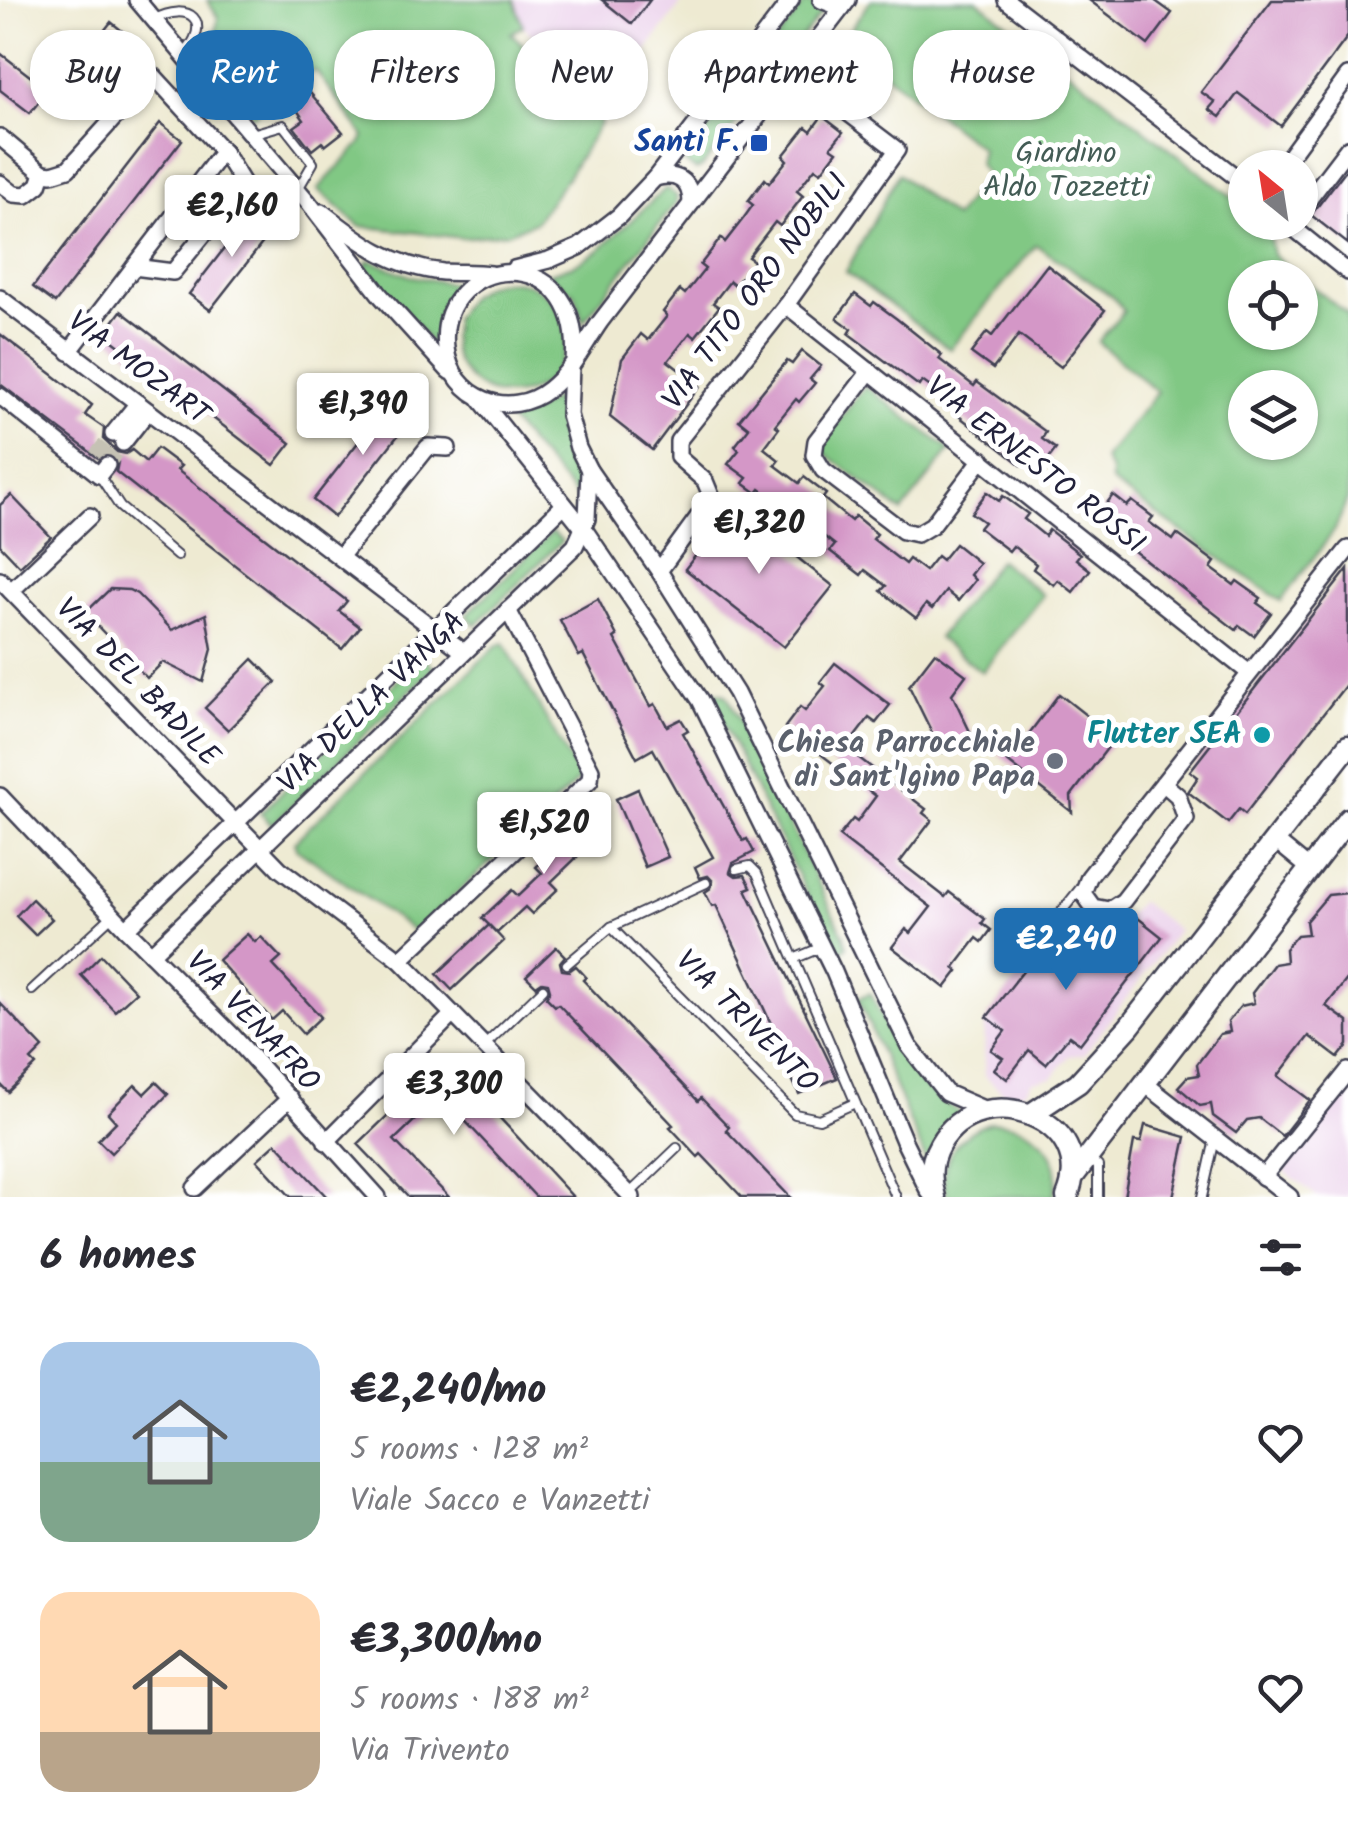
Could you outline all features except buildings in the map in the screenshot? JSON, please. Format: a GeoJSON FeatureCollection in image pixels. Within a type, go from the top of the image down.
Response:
{"type":"FeatureCollection","features":[{"type":"Feature","properties":{"kind":"street"},"geometry":{"type":"LineString","coordinates":[[138,0],[176,47]]}},
{"type":"Feature","properties":{"kind":"street"},"geometry":{"type":"LineString","coordinates":[[452,374],[445,340],[450,316],[464,292],[496,273],[549,260],[579,247],[620,216],[655,178],[791,0]]}},
{"type":"Feature","properties":{"kind":"street"},"geometry":{"type":"LineString","coordinates":[[821,0],[845,4],[825,30]]}},
{"type":"Feature","properties":{"kind":"street"},"geometry":{"type":"LineString","coordinates":[[1006,0],[1228,171]]}},
{"type":"Feature","properties":{"kind":"street"},"geometry":{"type":"LineString","coordinates":[[0,137],[43,173],[68,169],[153,75],[223,151],[244,186],[173,272],[134,267]]}},
{"type":"Feature","properties":{"kind":"street"},"geometry":{"type":"LineString","coordinates":[[1293,150],[1348,76]]}},
{"type":"Feature","properties":{"kind":"street"},"geometry":{"type":"LineString","coordinates":[[237,120],[298,189],[372,285],[466,390],[480,399],[584,530],[692,687],[834,972],[904,1141],[933,1197]]}},
{"type":"Feature","properties":{"kind":"street"},"geometry":{"type":"LineString","coordinates":[[480,399],[502,404],[526,402],[548,390],[573,364],[755,120]]}},
{"type":"Feature","properties":{"kind":"street","name":"VIA TITO ORO NOBILI"},"geometry":{"type":"LineString","coordinates":[[660,571],[712,498],[706,481],[678,456],[678,441],[786,305],[897,150],[858,120]]}},
{"type":"Feature","properties":{"kind":"street"},"geometry":{"type":"LineString","coordinates":[[1318,188],[1348,148]]}},
{"type":"Feature","properties":{"kind":"street"},"geometry":{"type":"LineString","coordinates":[[69,352],[223,151]]}},
{"type":"Feature","properties":{"kind":"street"},"geometry":{"type":"LineString","coordinates":[[0,183],[14,194],[26,195],[38,185],[43,173]]}},
{"type":"Feature","properties":{"kind":"street"},"geometry":{"type":"LineString","coordinates":[[655,178],[673,176],[684,180],[691,203]]}},
{"type":"Feature","properties":{"kind":"street"},"geometry":{"type":"LineString","coordinates":[[309,203],[368,248],[396,261],[432,270],[530,276],[557,291],[573,320],[570,423],[590,470],[660,571],[747,712],[909,1046],[946,1093],[988,1111]]}},
{"type":"Feature","properties":{"kind":"street"},"geometry":{"type":"LineString","coordinates":[[1311,240],[1346,267]]}},
{"type":"Feature","properties":{"kind":"street","name":"VIA MOZART"},"geometry":{"type":"LineString","coordinates":[[0,298],[464,652]]}},
{"type":"Feature","properties":{"kind":"street","name":"VIA ERNESTO ROSSI"},"geometry":{"type":"LineString","coordinates":[[786,305],[1248,672]]}},
{"type":"Feature","properties":{"kind":"street"},"geometry":{"type":"LineString","coordinates":[[870,370],[816,441],[814,456],[822,470],[903,531],[917,534],[932,525],[982,459]]}},
{"type":"Feature","properties":{"kind":"street"},"geometry":{"type":"LineString","coordinates":[[0,396],[97,466]]}},
{"type":"Feature","properties":{"kind":"street"},"geometry":{"type":"LineString","coordinates":[[118,439],[143,407]]}},
{"type":"Feature","properties":{"kind":"street"},"geometry":{"type":"LineString","coordinates":[[340,557],[428,447],[448,448]]}},
{"type":"Feature","properties":{"kind":"street"},"geometry":{"type":"LineString","coordinates":[[584,530],[590,470]]}},
{"type":"Feature","properties":{"kind":"street","name":"VIA DELLA VANGA"},"geometry":{"type":"LineString","coordinates":[[126,929],[564,505]]}},
{"type":"Feature","properties":{"kind":"street"},"geometry":{"type":"LineString","coordinates":[[6,585],[90,516]]}},
{"type":"Feature","properties":{"kind":"street","name":"VIA DELLA VANGA"},"geometry":{"type":"LineString","coordinates":[[151,954],[575,546],[584,530]]}},
{"type":"Feature","properties":{"kind":"street"},"geometry":{"type":"LineString","coordinates":[[1163,783],[1178,796],[1185,811],[1182,828],[1114,908],[1098,909],[1082,893],[1089,877],[1248,672],[1348,549]]}},
{"type":"Feature","properties":{"kind":"street","name":"VIA DEL BADILE"},"geometry":{"type":"LineString","coordinates":[[6,585],[289,878],[400,960]]}},
{"type":"Feature","properties":{"kind":"street"},"geometry":{"type":"LineString","coordinates":[[508,610],[591,770],[590,780],[400,960],[630,1196]]}},
{"type":"Feature","properties":{"kind":"street"},"geometry":{"type":"LineString","coordinates":[[692,687],[722,671]]}},
{"type":"Feature","properties":{"kind":"street"},"geometry":{"type":"LineString","coordinates":[[1031,1114],[1078,1083],[1094,1067],[1348,746]]}},
{"type":"Feature","properties":{"kind":"street","name":"VIA VENAFRO"},"geometry":{"type":"LineString","coordinates":[[0,796],[290,1098],[378,1197]]}},
{"type":"Feature","properties":{"kind":"street"},"geometry":{"type":"LineString","coordinates":[[1070,1188],[1087,1158],[1348,818]]}},
{"type":"Feature","properties":{"kind":"street"},"geometry":{"type":"LineString","coordinates":[[1276,841],[1310,868]]}},
{"type":"Feature","properties":{"kind":"street"},"geometry":{"type":"LineString","coordinates":[[834,972],[865,958]]}},
{"type":"Feature","properties":{"kind":"street"},"geometry":{"type":"LineString","coordinates":[[326,1142],[453,1014]]}},
{"type":"Feature","properties":{"kind":"street"},"geometry":{"type":"LineString","coordinates":[[1263,1176],[1348,1071]]}},
{"type":"Feature","properties":{"kind":"street"},"geometry":{"type":"LineString","coordinates":[[1144,1083],[1290,1197]]}},
{"type":"Feature","properties":{"kind":"street"},"geometry":{"type":"LineString","coordinates":[[195,1188],[290,1098]]}},
{"type":"Feature","properties":{"kind":"street"},"geometry":{"type":"LineString","coordinates":[[933,1197],[930,1173],[945,1137],[964,1120],[988,1111],[1011,1109],[1046,1123],[1064,1142],[1071,1162],[1070,1188]]}},
{"type":"Feature","properties":{"kind":"lane"},"geometry":{"type":"LineString","coordinates":[[154,20],[166,10],[186,7],[199,30]]}},
{"type":"Feature","properties":{"kind":"lane"},"geometry":{"type":"LineString","coordinates":[[250,135],[283,125],[312,162],[298,189]]}},
{"type":"Feature","properties":{"kind":"lane"},"geometry":{"type":"LineString","coordinates":[[97,466],[120,507],[177,556]]}},
{"type":"Feature","properties":{"kind":"lane"},"geometry":{"type":"LineString","coordinates":[[737,869],[746,865],[754,868],[896,1197]]}},
{"type":"Feature","properties":{"kind":"lane"},"geometry":{"type":"LineString","coordinates":[[1038,941],[1089,877]]}},
{"type":"Feature","properties":{"kind":"lane"},"geometry":{"type":"LineString","coordinates":[[567,964],[611,927],[706,883]]}},
{"type":"Feature","properties":{"kind":"lane"},"geometry":{"type":"LineString","coordinates":[[32,990],[112,915]]}},
{"type":"Feature","properties":{"kind":"lane","name":"VIA TRIVENTO"},"geometry":{"type":"LineString","coordinates":[[611,927],[795,1114],[818,1118],[854,1102]]}},
{"type":"Feature","properties":{"kind":"lane"},"geometry":{"type":"LineString","coordinates":[[796,958],[822,947]]}},
{"type":"Feature","properties":{"kind":"lane"},"geometry":{"type":"LineString","coordinates":[[484,1045],[543,989]]}},
{"type":"Feature","properties":{"kind":"lane"},"geometry":{"type":"LineString","coordinates":[[1202,1197],[1216,1139]]}},
{"type":"Feature","properties":{"kind":"lane"},"geometry":{"type":"LineString","coordinates":[[630,1196],[678,1148]]}},
{"type":"Feature","properties":{"kind":"lane"},"geometry":{"type":"LineString","coordinates":[[1087,1158],[1098,1166],[1098,1197]]}},
{"type":"Feature","properties":{"kind":"shaded area"},"geometry":{"type":"Polygon","coordinates":[[[514,0],[684,0],[648,48],[648,30],[527,30],[514,0]]]}},
{"type":"Feature","properties":{"kind":"shaded area"},"geometry":{"type":"Polygon","coordinates":[[[1140,901],[1178,930],[1084,1054],[1069,1056],[1052,1078],[1032,1081],[1025,1092],[1005,1094],[984,1076],[985,1023],[1077,910],[1090,920],[1107,924],[1128,915],[1140,901]]]}},
{"type":"Feature","properties":{"kind":"shaded area"},"geometry":{"type":"Polygon","coordinates":[[[1348,1087],[1348,1197],[1318,1197],[1284,1171],[1348,1087]]]}},
{"type":"Feature","properties":{"kind":"green space"},"geometry":{"type":"Polygon","coordinates":[[[207,0],[514,0],[523,26],[511,33],[515,37],[515,120],[601,122],[535,222],[508,233],[462,238],[359,226],[318,189],[361,143],[364,136],[352,120],[495,120],[495,30],[334,30],[334,96],[314,71],[314,30],[216,30],[218,18],[207,0]]]}},
{"type":"Feature","properties":{"kind":"green space","name":"Giardino Aldo Tozzetti"},"geometry":{"type":"Polygon","coordinates":[[[871,0],[977,0],[1016,30],[913,30],[913,95],[893,80],[893,30],[850,30],[871,0]]]}},
{"type":"Feature","properties":{"kind":"green space"},"geometry":{"type":"Polygon","coordinates":[[[806,1],[822,12],[808,30],[784,30],[806,1]]]}},
{"type":"Feature","properties":{"kind":"green space","name":"Giardino Aldo Tozzetti"},"geometry":{"type":"Polygon","coordinates":[[[1070,72],[1228,194],[1228,240],[1270,240],[1273,255],[1279,260],[1228,260],[1228,350],[1318,350],[1318,291],[1348,315],[1348,498],[1335,530],[1281,601],[1111,482],[1111,471],[1104,459],[1157,392],[1098,342],[1124,311],[1113,297],[1036,245],[950,349],[846,272],[898,174],[954,218],[986,175],[978,164],[981,148],[945,120],[1070,120],[1070,72]]]}},
{"type":"Feature","properties":{"kind":"green space"},"geometry":{"type":"Polygon","coordinates":[[[716,120],[738,120],[702,167],[696,170],[684,162],[716,120]]]}},
{"type":"Feature","properties":{"kind":"green space"},"geometry":{"type":"Polygon","coordinates":[[[666,188],[677,196],[676,203],[583,322],[575,294],[547,274],[576,264],[599,250],[666,188]]]}},
{"type":"Feature","properties":{"kind":"green space"},"geometry":{"type":"Polygon","coordinates":[[[369,260],[410,276],[460,285],[439,319],[437,350],[365,266],[369,260]]]}},
{"type":"Feature","properties":{"kind":"green space"},"geometry":{"type":"Polygon","coordinates":[[[509,281],[531,286],[549,298],[561,316],[566,338],[561,360],[549,378],[531,390],[509,395],[487,390],[469,378],[457,360],[452,338],[457,316],[469,298],[487,286],[509,281]]]}},
{"type":"Feature","properties":{"kind":"green space"},"geometry":{"type":"Polygon","coordinates":[[[865,386],[950,450],[902,512],[818,448],[865,386]]]}},
{"type":"Feature","properties":{"kind":"green space"},"geometry":{"type":"Polygon","coordinates":[[[555,398],[560,437],[581,478],[578,499],[507,418],[535,411],[555,398]]]}},
{"type":"Feature","properties":{"kind":"green space"},"geometry":{"type":"Polygon","coordinates":[[[552,532],[562,541],[476,625],[466,615],[552,532]]]}},
{"type":"Feature","properties":{"kind":"green space"},"geometry":{"type":"Polygon","coordinates":[[[999,560],[1043,595],[982,672],[938,638],[999,560]]]}},
{"type":"Feature","properties":{"kind":"green space"},"geometry":{"type":"Polygon","coordinates":[[[504,643],[580,779],[415,932],[297,849],[294,842],[496,646],[504,643]]]}},
{"type":"Feature","properties":{"kind":"green space"},"geometry":{"type":"Polygon","coordinates":[[[423,656],[434,668],[272,825],[260,813],[423,656]]]}},
{"type":"Feature","properties":{"kind":"green space"},"geometry":{"type":"Polygon","coordinates":[[[717,692],[729,699],[844,936],[847,947],[840,953],[833,948],[713,702],[717,692]]]}},
{"type":"Feature","properties":{"kind":"green space"},"geometry":{"type":"Polygon","coordinates":[[[870,993],[903,1058],[928,1090],[960,1113],[927,1163],[858,998],[870,993]]]}},
{"type":"Feature","properties":{"kind":"green space"},"geometry":{"type":"Polygon","coordinates":[[[992,1122],[1021,1128],[1044,1143],[1056,1167],[1053,1197],[947,1197],[945,1171],[953,1150],[969,1133],[992,1122]]]}},
{"type":"Feature","properties":{"kind":"tunnel"},"geometry":{"type":"LineString","coordinates":[[96,456],[113,434]]}},
{"type":"Feature","properties":{"kind":"tunnel"},"geometry":{"type":"LineString","coordinates":[[107,465],[123,443]]}},
{"type":"Feature","properties":{"kind":"place","name":"Santi F."},"geometry":{"type":"Point","coordinates":[759,143]}},
{"type":"Feature","properties":{"kind":"place","name":"Flutter SEA"},"geometry":{"type":"Point","coordinates":[1262,735]}},
{"type":"Feature","properties":{"kind":"place","name":"Chiesa Parrocchiale di Sant'Igino Papa"},"geometry":{"type":"Point","coordinates":[1055,761]}}]}
